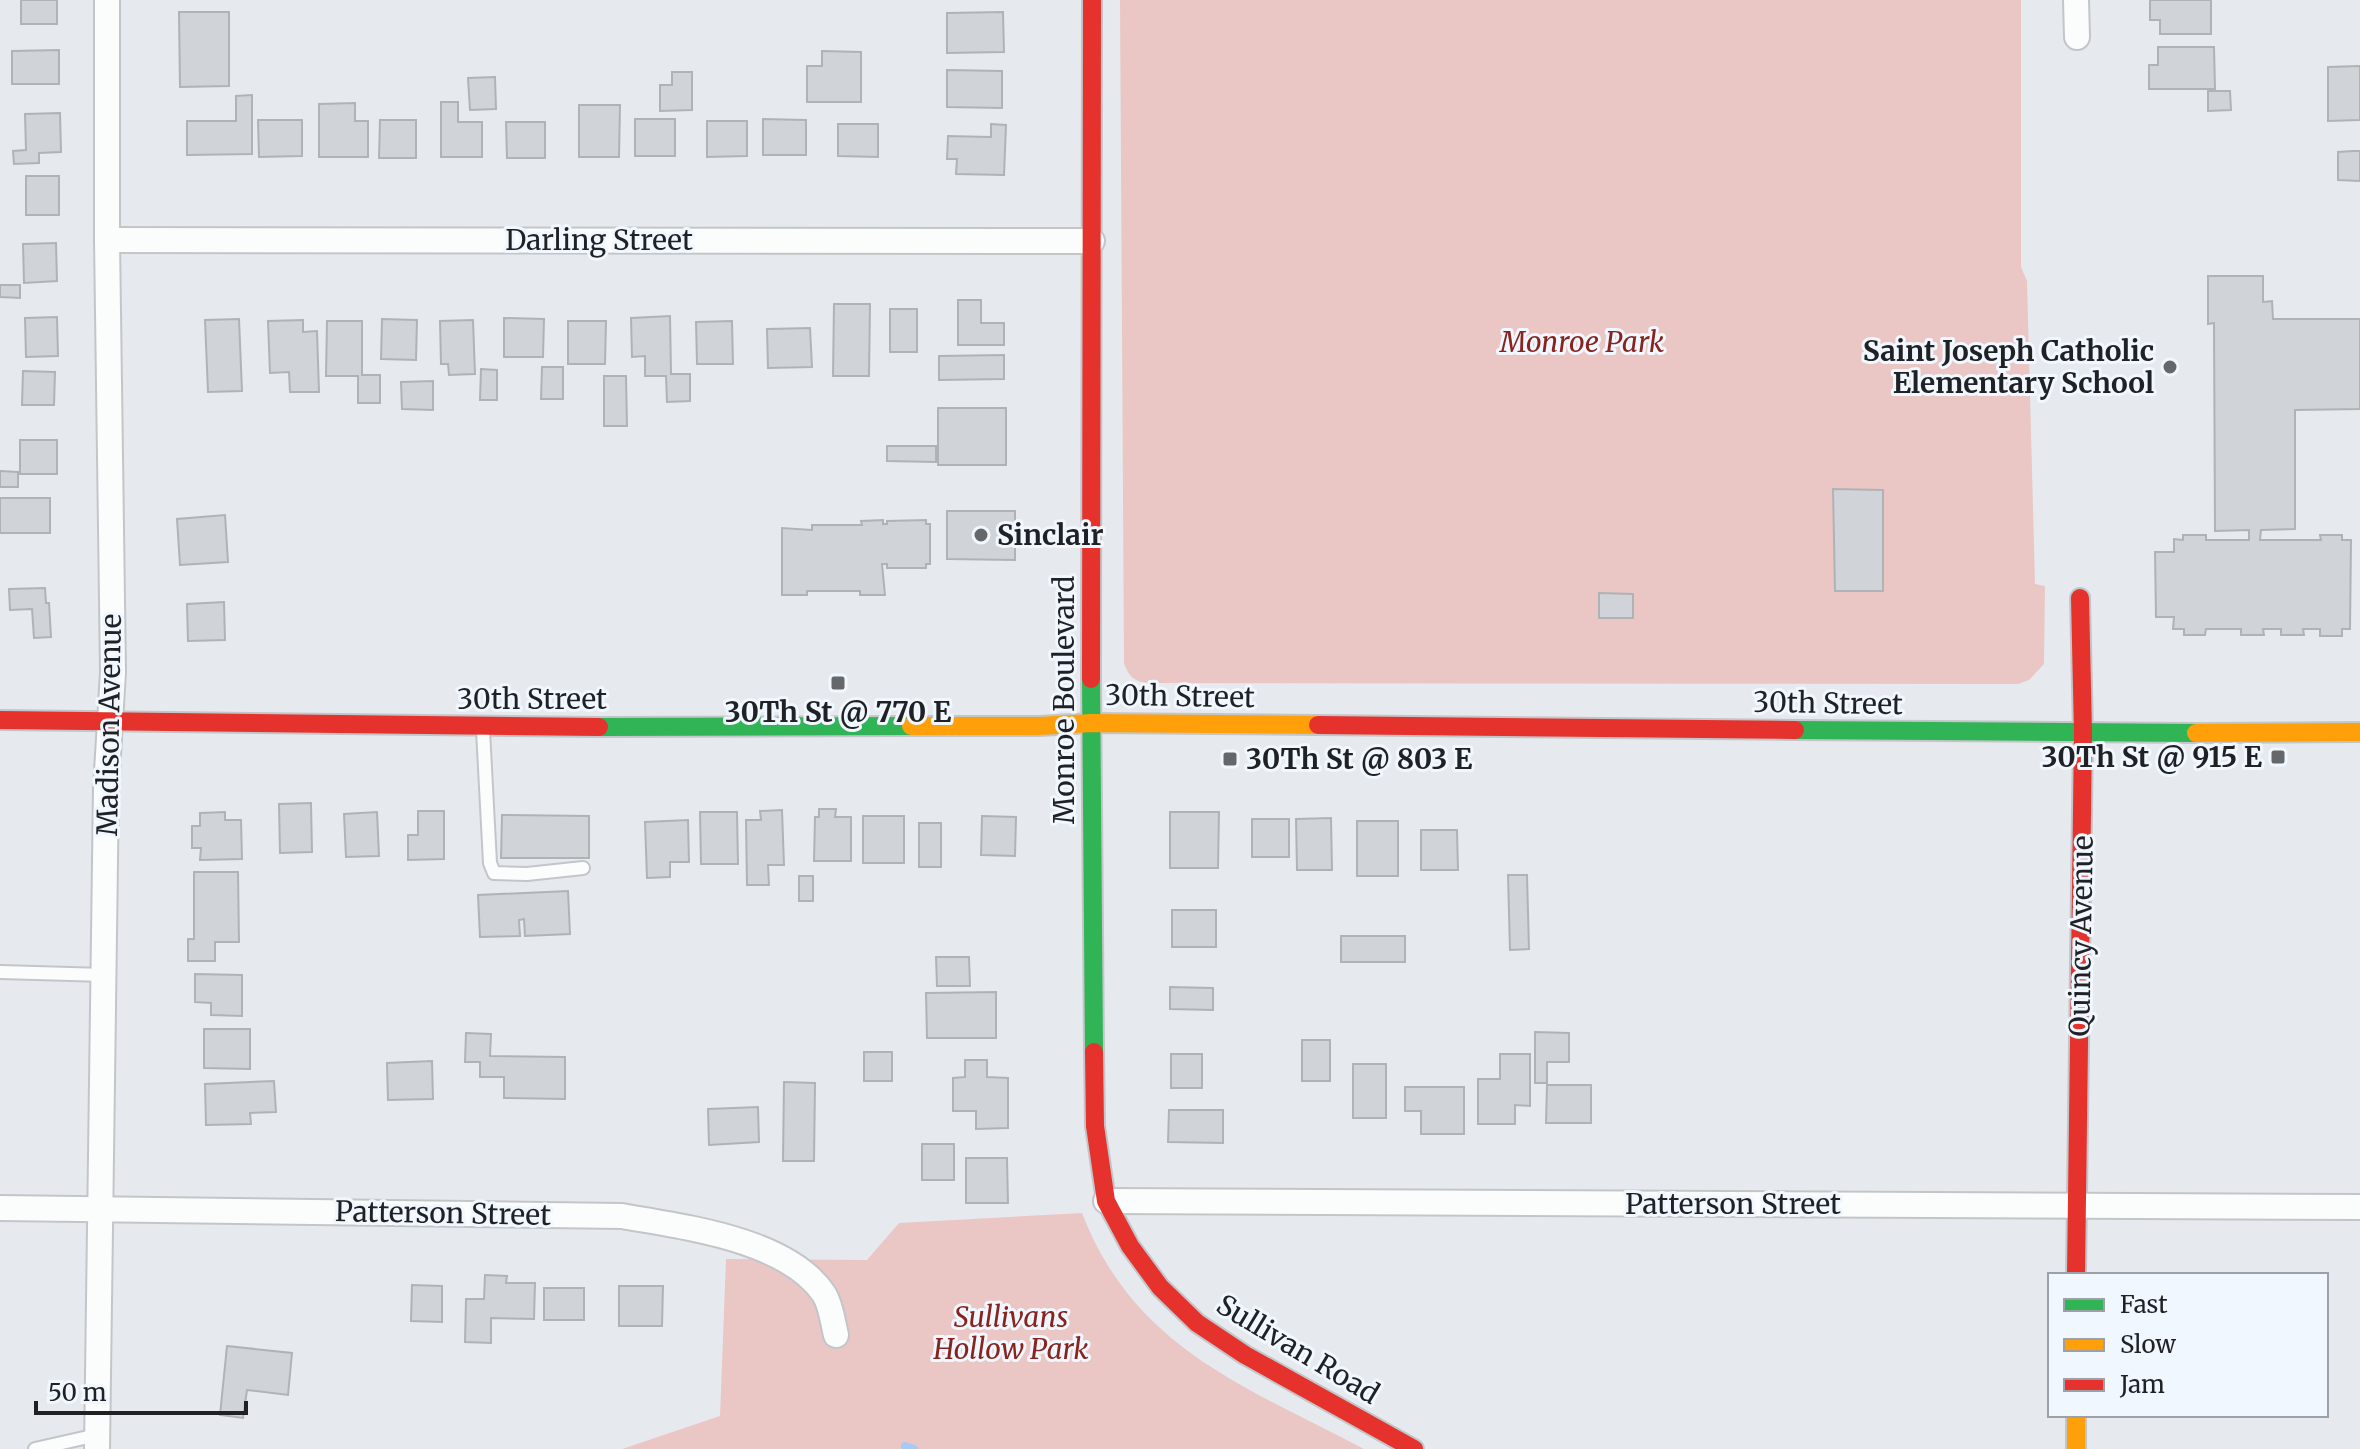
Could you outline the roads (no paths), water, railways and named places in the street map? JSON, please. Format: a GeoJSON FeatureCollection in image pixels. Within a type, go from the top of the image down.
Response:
{"type":"FeatureCollection","features":[{"type":"Feature","properties":{"kind":"main road","name":"Monroe Boulevard"},"geometry":{"type":"LineString","coordinates":[[1092,0],[1095,1126],[1106,1201],[1130,1246],[1160,1287]]}},
{"type":"Feature","properties":{"kind":"main road","name":"Quincy Avenue"},"geometry":{"type":"LineString","coordinates":[[2076,1273],[2083,733],[2080,598]]}},
{"type":"Feature","properties":{"kind":"main road","name":"30th Street"},"geometry":{"type":"LineString","coordinates":[[0,720],[483,727],[1010,726],[1092,723],[2083,733],[2360,732]]}},
{"type":"Feature","properties":{"kind":"main road","name":"Sullivan Road"},"geometry":{"type":"LineString","coordinates":[[1160,1287],[1197,1323],[1245,1355],[1414,1449]]}},
{"type":"Feature","properties":{"kind":"main road"},"geometry":{"type":"LineString","coordinates":[[2076,1417],[2076,1449]]}},
{"type":"Feature","properties":{"kind":"street","name":"Madison Avenue"},"geometry":{"type":"LineString","coordinates":[[97,1442],[106,788],[113,672],[107,0]]}},
{"type":"Feature","properties":{"kind":"street"},"geometry":{"type":"LineString","coordinates":[[2076,0],[2077,37]]}},
{"type":"Feature","properties":{"kind":"street","name":"Darling Street"},"geometry":{"type":"LineString","coordinates":[[107,240],[1092,241]]}},
{"type":"Feature","properties":{"kind":"street","name":"Patterson Street"},"geometry":{"type":"LineString","coordinates":[[1106,1201],[2360,1207]]}},
{"type":"Feature","properties":{"kind":"street","name":"Patterson Street"},"geometry":{"type":"LineString","coordinates":[[0,1208],[622,1216],[752,1246],[785,1260],[806,1274],[825,1296],[836,1335]]}},
{"type":"Feature","properties":{"kind":"lane"},"geometry":{"type":"LineString","coordinates":[[483,727],[490,863],[494,873],[527,874],[583,868]]}},
{"type":"Feature","properties":{"kind":"lane"},"geometry":{"type":"LineString","coordinates":[[0,972],[105,975]]}},
{"type":"Feature","properties":{"kind":"lane"},"geometry":{"type":"LineString","coordinates":[[35,1449],[97,1442]]}},
{"type":"Feature","properties":{"kind":"waterway"},"geometry":{"type":"LineString","coordinates":[[905,1446],[914,1449]]}},
{"type":"Feature","properties":{"kind":"place","name":"Saint Joseph Catholic Elementary School"},"geometry":{"type":"Point","coordinates":[2170,367]}},
{"type":"Feature","properties":{"kind":"place","name":"Sinclair"},"geometry":{"type":"Point","coordinates":[981,535]}},
{"type":"Feature","properties":{"kind":"place","name":"30Th St @ 770 E"},"geometry":{"type":"Point","coordinates":[838,683]}},
{"type":"Feature","properties":{"kind":"place","name":"30Th St @ 915 E"},"geometry":{"type":"Point","coordinates":[2278,757]}},
{"type":"Feature","properties":{"kind":"place","name":"30Th St @ 803 E"},"geometry":{"type":"Point","coordinates":[1230,759]}},
{"type":"Feature","properties":{"kind":"park label","name":"Monroe Park"},"geometry":{"type":"Point","coordinates":[1582,342]}},
{"type":"Feature","properties":{"kind":"park label","name":"Sullivans Hollow Park"},"geometry":{"type":"Point","coordinates":[1011,1333]}}]}
